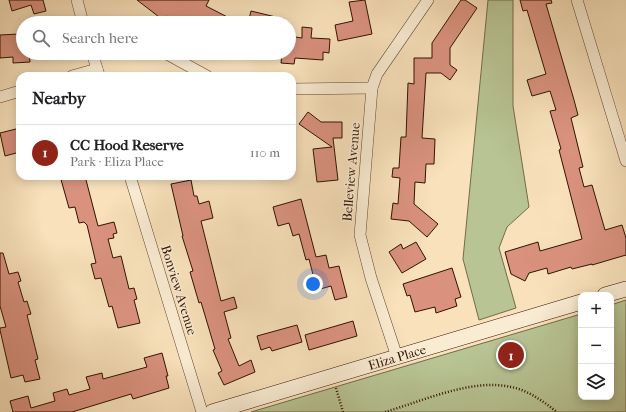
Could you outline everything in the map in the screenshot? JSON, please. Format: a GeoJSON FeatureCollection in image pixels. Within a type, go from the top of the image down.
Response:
{"type":"FeatureCollection","features":[{"type":"Feature","properties":{"kind":"street"},"geometry":{"type":"LineString","coordinates":[[77,0],[82,16]]}},
{"type":"Feature","properties":{"kind":"street","name":"Belleview Avenue"},"geometry":{"type":"LineString","coordinates":[[398,357],[371,278],[360,234],[372,88],[377,74],[428,0]]}},
{"type":"Feature","properties":{"kind":"street"},"geometry":{"type":"LineString","coordinates":[[577,0],[626,161]]}},
{"type":"Feature","properties":{"kind":"street"},"geometry":{"type":"LineString","coordinates":[[94,60],[98,72]]}},
{"type":"Feature","properties":{"kind":"street"},"geometry":{"type":"LineString","coordinates":[[178,60],[200,72]]}},
{"type":"Feature","properties":{"kind":"street"},"geometry":{"type":"LineString","coordinates":[[296,89],[372,88]]}},
{"type":"Feature","properties":{"kind":"street"},"geometry":{"type":"LineString","coordinates":[[0,97],[16,92]]}},
{"type":"Feature","properties":{"kind":"street","name":"Bonview Avenue"},"geometry":{"type":"LineString","coordinates":[[131,180],[202,412]]}},
{"type":"Feature","properties":{"kind":"street"},"geometry":{"type":"LineString","coordinates":[[614,292],[626,289]]}},
{"type":"Feature","properties":{"kind":"street","name":"Eliza Place"},"geometry":{"type":"LineString","coordinates":[[212,412],[578,303]]}},
{"type":"Feature","properties":{"kind":"path"},"geometry":{"type":"LineString","coordinates":[[332,376],[343,412]]}},
{"type":"Feature","properties":{"kind":"path"},"geometry":{"type":"LineString","coordinates":[[385,412],[475,385],[512,387],[542,401],[557,412]]}},
{"type":"Feature","properties":{"kind":"green space"},"geometry":{"type":"Polygon","coordinates":[[[488,0],[513,0],[513,106],[529,207],[507,227],[499,248],[516,308],[479,320],[463,259],[488,0]]]}},
{"type":"Feature","properties":{"kind":"green space"},"geometry":{"type":"Polygon","coordinates":[[[626,300],[626,412],[251,412],[578,315],[578,400],[614,400],[614,304],[626,300]]]}},
{"type":"Feature","properties":{"kind":"building"},"geometry":{"type":"Polygon","coordinates":[[[9,0],[43,0],[46,11],[34,14],[31,5],[12,11],[9,0]]]}},
{"type":"Feature","properties":{"kind":"building"},"geometry":{"type":"Polygon","coordinates":[[[137,0],[209,0],[206,6],[225,16],[166,16],[158,16],[137,0]]]}},
{"type":"Feature","properties":{"kind":"building"},"geometry":{"type":"Polygon","coordinates":[[[365,0],[372,34],[338,41],[335,25],[353,21],[349,2],[365,0]]]}},
{"type":"Feature","properties":{"kind":"building"},"geometry":{"type":"Polygon","coordinates":[[[461,0],[465,0],[477,8],[450,48],[450,65],[457,70],[450,80],[441,73],[426,73],[422,138],[435,139],[434,164],[426,164],[425,183],[415,182],[414,204],[438,224],[427,237],[409,221],[391,219],[393,203],[398,204],[400,178],[392,177],[393,168],[399,168],[401,137],[406,137],[408,83],[414,84],[414,58],[432,58],[432,43],[461,0]]]}},
{"type":"Feature","properties":{"kind":"building"},"geometry":{"type":"Polygon","coordinates":[[[520,0],[551,0],[552,3],[546,4],[578,115],[571,118],[583,167],[579,168],[584,187],[592,185],[605,230],[622,225],[626,238],[626,255],[592,265],[572,269],[571,267],[548,274],[547,268],[529,273],[525,281],[511,274],[505,252],[538,242],[540,251],[582,239],[559,150],[561,149],[550,111],[556,110],[550,91],[532,96],[527,80],[546,74],[527,10],[523,11],[520,0]]]}},
{"type":"Feature","properties":{"kind":"building"},"geometry":{"type":"Polygon","coordinates":[[[251,11],[272,16],[250,16],[251,11]]]}},
{"type":"Feature","properties":{"kind":"building"},"geometry":{"type":"Polygon","coordinates":[[[302,27],[312,28],[311,38],[330,39],[329,53],[323,52],[323,60],[296,58],[296,37],[302,38],[302,27]]]}},
{"type":"Feature","properties":{"kind":"building"},"geometry":{"type":"Polygon","coordinates":[[[16,34],[16,60],[30,60],[30,62],[13,63],[13,57],[0,58],[0,35],[16,34]]]}},
{"type":"Feature","properties":{"kind":"building"},"geometry":{"type":"Polygon","coordinates":[[[281,60],[295,60],[294,64],[281,63],[281,60]]]}},
{"type":"Feature","properties":{"kind":"building"},"geometry":{"type":"Polygon","coordinates":[[[308,112],[321,122],[342,122],[342,138],[333,138],[338,180],[317,182],[313,149],[332,147],[299,124],[308,112]]]}},
{"type":"Feature","properties":{"kind":"building"},"geometry":{"type":"Polygon","coordinates":[[[16,129],[16,153],[5,156],[0,133],[16,129]]]}},
{"type":"Feature","properties":{"kind":"building"},"geometry":{"type":"Polygon","coordinates":[[[61,180],[86,180],[98,226],[114,222],[117,233],[113,234],[114,238],[108,239],[113,258],[121,256],[129,289],[134,288],[137,299],[134,300],[140,323],[118,328],[112,306],[109,307],[101,278],[95,279],[91,264],[96,263],[87,225],[84,222],[79,223],[75,207],[69,208],[61,180]]]}},
{"type":"Feature","properties":{"kind":"building"},"geometry":{"type":"Polygon","coordinates":[[[191,180],[194,196],[197,196],[199,204],[209,201],[213,218],[201,221],[221,301],[234,297],[237,308],[224,312],[231,338],[228,339],[239,366],[251,360],[255,372],[224,385],[218,373],[222,371],[213,350],[215,349],[190,272],[193,271],[182,236],[171,184],[191,180]]]}},
{"type":"Feature","properties":{"kind":"building"},"geometry":{"type":"Polygon","coordinates":[[[301,199],[316,257],[326,255],[329,268],[339,266],[347,297],[335,300],[331,286],[317,290],[309,259],[306,260],[299,234],[293,236],[289,223],[278,226],[273,207],[301,199]]]}},
{"type":"Feature","properties":{"kind":"building"},"geometry":{"type":"Polygon","coordinates":[[[416,242],[426,259],[402,273],[389,252],[401,244],[403,249],[416,242]]]}},
{"type":"Feature","properties":{"kind":"building"},"geometry":{"type":"Polygon","coordinates":[[[0,253],[3,253],[9,274],[18,272],[21,281],[18,282],[24,302],[27,301],[31,314],[27,315],[38,359],[35,360],[40,379],[25,382],[23,375],[11,378],[0,330],[0,328],[6,327],[0,306],[0,253]]]}},
{"type":"Feature","properties":{"kind":"building"},"geometry":{"type":"Polygon","coordinates":[[[452,268],[461,297],[455,299],[457,306],[436,313],[435,307],[415,312],[410,295],[407,296],[403,284],[452,268]]]}},
{"type":"Feature","properties":{"kind":"building"},"geometry":{"type":"Polygon","coordinates":[[[353,321],[357,336],[309,350],[305,335],[353,321]]]}},
{"type":"Feature","properties":{"kind":"building"},"geometry":{"type":"Polygon","coordinates":[[[297,325],[302,342],[272,351],[270,347],[261,350],[257,336],[297,325]]]}},
{"type":"Feature","properties":{"kind":"building"},"geometry":{"type":"Polygon","coordinates":[[[162,353],[168,376],[166,376],[169,388],[133,399],[131,394],[72,412],[13,412],[10,401],[28,396],[31,408],[55,401],[53,393],[67,389],[69,395],[90,389],[86,377],[102,373],[103,379],[147,367],[144,358],[162,353]]]}},
{"type":"Feature","properties":{"kind":"place","name":"CC Hood Reserve"},"geometry":{"type":"Point","coordinates":[511,355]}}]}
